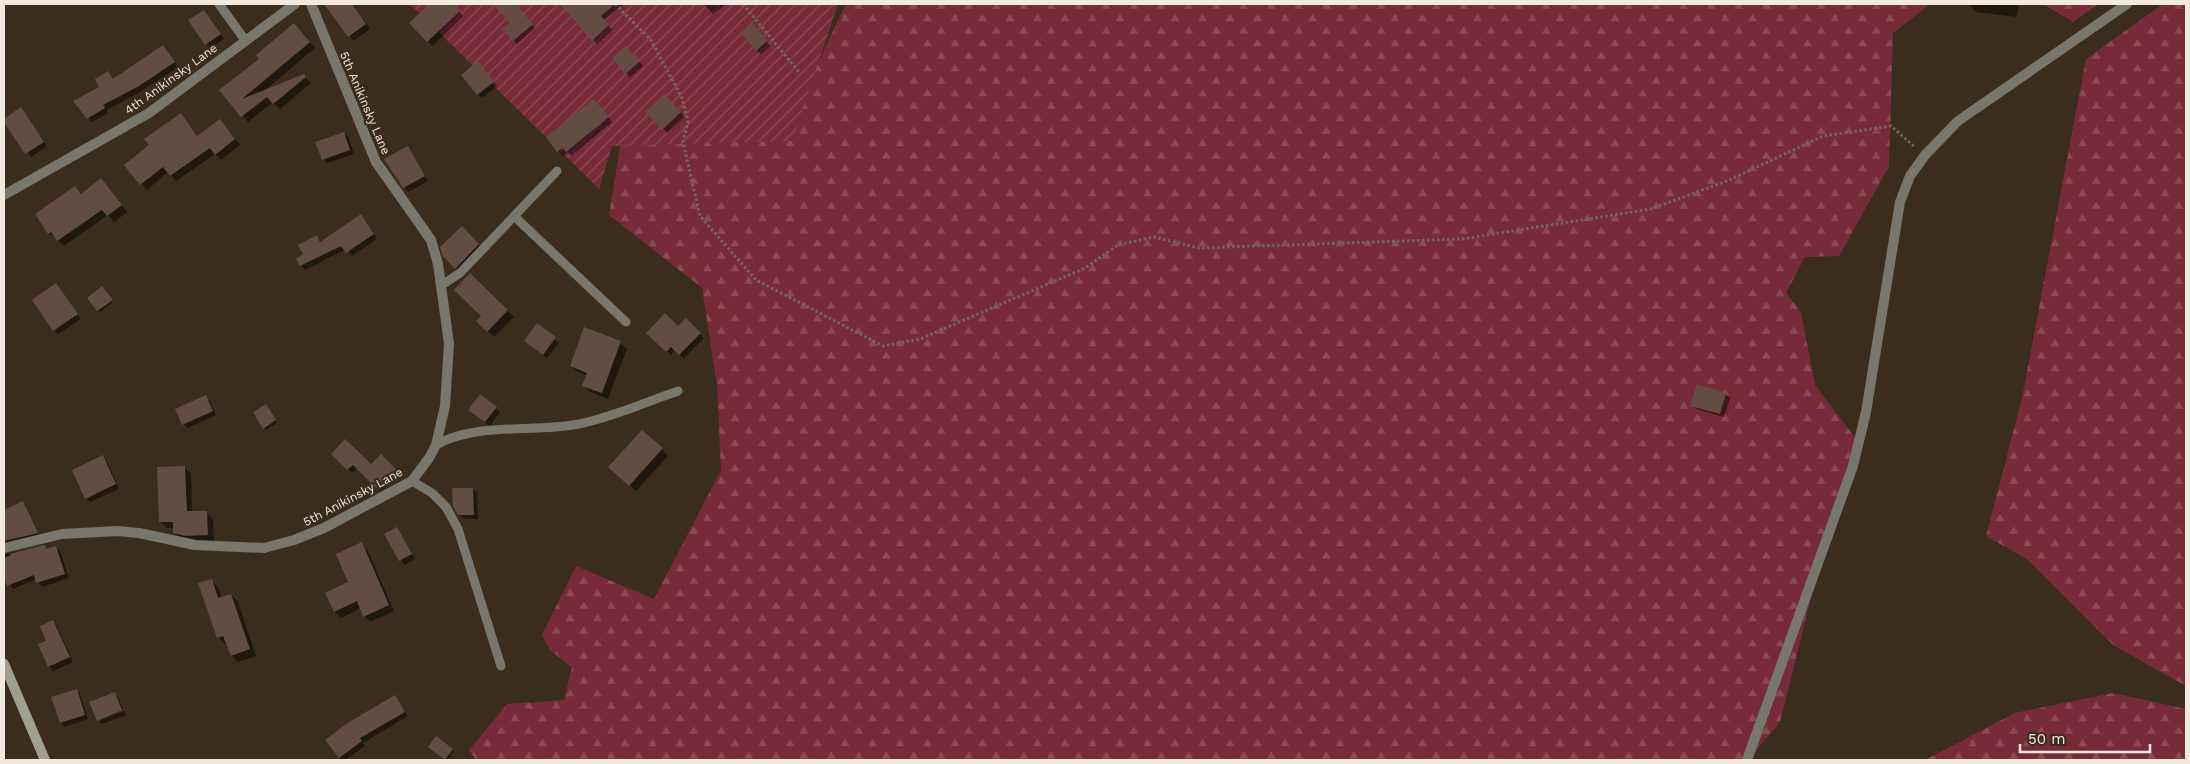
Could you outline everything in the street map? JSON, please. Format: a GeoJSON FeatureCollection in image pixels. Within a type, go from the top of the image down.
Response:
{"type":"FeatureCollection","features":[{"type":"Feature","properties":{"kind":"street","name":"4th Anikinsky Lane"},"geometry":{"type":"LineString","coordinates":[[4,195],[149,113],[296,4]]}},
{"type":"Feature","properties":{"kind":"street","name":"5th Anikinsky Lane"},"geometry":{"type":"LineString","coordinates":[[4,548],[62,534],[117,531],[139,533],[195,545],[264,548],[294,540],[324,528],[412,481],[436,445],[445,406],[449,344],[442,285],[431,240],[376,162],[311,4]]}},
{"type":"Feature","properties":{"kind":"street"},"geometry":{"type":"LineString","coordinates":[[1747,760],[1853,466],[1866,412],[1900,202],[1910,176],[1925,155],[1958,121],[2127,4]]}},
{"type":"Feature","properties":{"kind":"street"},"geometry":{"type":"LineString","coordinates":[[4,664],[45,760]]}},
{"type":"Feature","properties":{"kind":"lane"},"geometry":{"type":"LineString","coordinates":[[219,4],[245,40]]}},
{"type":"Feature","properties":{"kind":"lane"},"geometry":{"type":"LineString","coordinates":[[442,285],[460,273],[557,171]]}},
{"type":"Feature","properties":{"kind":"lane"},"geometry":{"type":"LineString","coordinates":[[515,217],[626,322]]}},
{"type":"Feature","properties":{"kind":"lane"},"geometry":{"type":"LineString","coordinates":[[436,445],[450,436],[464,432],[545,429],[580,423],[678,392]]}},
{"type":"Feature","properties":{"kind":"lane"},"geometry":{"type":"LineString","coordinates":[[412,481],[432,493],[446,507],[458,529],[501,666]]}},
{"type":"Feature","properties":{"kind":"path"},"geometry":{"type":"LineString","coordinates":[[614,4],[650,40],[682,98],[688,122],[683,142],[700,216],[756,280],[883,346],[920,339],[1086,268],[1118,245],[1154,237],[1199,248],[1462,239],[1651,209],[1727,181],[1823,136],[1891,126],[1925,155]]}},
{"type":"Feature","properties":{"kind":"path"},"geometry":{"type":"LineString","coordinates":[[743,4],[799,72]]}},
{"type":"Feature","properties":{"kind":"green space"},"geometry":{"type":"Polygon","coordinates":[[[410,4],[838,4],[792,141],[612,146],[599,189],[410,4]]]}},
{"type":"Feature","properties":{"kind":"green space"},"geometry":{"type":"Polygon","coordinates":[[[846,4],[1930,4],[1893,33],[1889,166],[1839,256],[1805,257],[1786,293],[1801,312],[1815,385],[1859,443],[1829,525],[1780,722],[1748,760],[476,760],[469,750],[507,704],[564,700],[572,667],[551,651],[542,635],[576,566],[654,599],[721,470],[717,385],[702,288],[609,215],[624,122],[790,122],[846,4]]]}},
{"type":"Feature","properties":{"kind":"green space"},"geometry":{"type":"Polygon","coordinates":[[[2043,4],[2098,4],[2073,22],[2043,4]]]}},
{"type":"Feature","properties":{"kind":"green space"},"geometry":{"type":"Polygon","coordinates":[[[2163,4],[2186,4],[2186,686],[2113,645],[2028,560],[1986,536],[2022,398],[2086,59],[2163,4]]]}},
{"type":"Feature","properties":{"kind":"green space"},"geometry":{"type":"Polygon","coordinates":[[[2113,693],[2186,709],[2186,760],[1925,760],[2015,713],[2113,693]]]}},
{"type":"Feature","properties":{"kind":"building"},"geometry":{"type":"Polygon","coordinates":[[[324,4],[352,4],[366,24],[348,37],[324,4]]]}},
{"type":"Feature","properties":{"kind":"building"},"geometry":{"type":"Polygon","coordinates":[[[429,4],[453,4],[460,11],[427,42],[409,23],[429,4]]]}},
{"type":"Feature","properties":{"kind":"building"},"geometry":{"type":"Polygon","coordinates":[[[493,4],[516,4],[533,24],[513,41],[502,29],[510,23],[493,4]]]}},
{"type":"Feature","properties":{"kind":"building"},"geometry":{"type":"Polygon","coordinates":[[[560,4],[615,4],[601,16],[609,25],[592,41],[560,4]]]}},
{"type":"Feature","properties":{"kind":"building"},"geometry":{"type":"Polygon","coordinates":[[[204,10],[221,34],[205,45],[188,20],[204,10]]]}},
{"type":"Feature","properties":{"kind":"building"},"geometry":{"type":"Polygon","coordinates":[[[294,23],[310,42],[242,99],[304,74],[306,77],[273,104],[267,97],[241,117],[219,90],[259,59],[256,55],[294,23]]]}},
{"type":"Feature","properties":{"kind":"building"},"geometry":{"type":"Polygon","coordinates":[[[752,23],[767,41],[756,51],[741,33],[752,23]]]}},
{"type":"Feature","properties":{"kind":"building"},"geometry":{"type":"Polygon","coordinates":[[[163,45],[175,62],[139,86],[103,105],[105,108],[87,119],[73,101],[99,87],[95,79],[108,71],[113,79],[163,45]]]}},
{"type":"Feature","properties":{"kind":"building"},"geometry":{"type":"Polygon","coordinates":[[[626,46],[640,61],[625,74],[612,58],[626,46]]]}},
{"type":"Feature","properties":{"kind":"building"},"geometry":{"type":"Polygon","coordinates":[[[478,61],[494,82],[477,95],[461,75],[478,61]]]}},
{"type":"Feature","properties":{"kind":"building"},"geometry":{"type":"Polygon","coordinates":[[[664,94],[681,112],[662,130],[645,112],[664,94]]]}},
{"type":"Feature","properties":{"kind":"building"},"geometry":{"type":"Polygon","coordinates":[[[594,99],[609,117],[566,152],[563,148],[557,152],[546,137],[594,99]]]}},
{"type":"Feature","properties":{"kind":"building"},"geometry":{"type":"Polygon","coordinates":[[[21,107],[44,142],[25,154],[4,122],[4,119],[21,107]]]}},
{"type":"Feature","properties":{"kind":"building"},"geometry":{"type":"Polygon","coordinates":[[[181,113],[197,136],[220,119],[235,139],[215,155],[210,148],[170,176],[163,167],[140,185],[124,165],[149,145],[144,139],[181,113]]]}},
{"type":"Feature","properties":{"kind":"building"},"geometry":{"type":"Polygon","coordinates":[[[344,132],[350,150],[322,160],[315,142],[344,132]]]}},
{"type":"Feature","properties":{"kind":"building"},"geometry":{"type":"Polygon","coordinates":[[[408,146],[425,176],[403,188],[384,159],[408,146]]]}},
{"type":"Feature","properties":{"kind":"building"},"geometry":{"type":"Polygon","coordinates":[[[101,178],[122,205],[107,216],[102,210],[57,241],[51,232],[48,234],[35,214],[75,186],[81,194],[101,178]]]}},
{"type":"Feature","properties":{"kind":"building"},"geometry":{"type":"Polygon","coordinates":[[[361,214],[374,234],[346,253],[341,246],[300,266],[296,259],[303,254],[298,245],[317,235],[320,242],[361,214]]]}},
{"type":"Feature","properties":{"kind":"building"},"geometry":{"type":"Polygon","coordinates":[[[462,226],[479,244],[455,269],[443,256],[440,247],[462,226]]]}},
{"type":"Feature","properties":{"kind":"building"},"geometry":{"type":"Polygon","coordinates":[[[470,273],[508,310],[487,332],[476,321],[481,316],[454,290],[470,273]]]}},
{"type":"Feature","properties":{"kind":"building"},"geometry":{"type":"Polygon","coordinates":[[[56,283],[78,314],[53,331],[32,300],[56,283]]]}},
{"type":"Feature","properties":{"kind":"building"},"geometry":{"type":"Polygon","coordinates":[[[102,286],[113,300],[97,311],[87,298],[102,286]]]}},
{"type":"Feature","properties":{"kind":"building"},"geometry":{"type":"Polygon","coordinates":[[[665,313],[678,326],[686,318],[701,333],[679,355],[671,347],[666,352],[646,333],[665,313]]]}},
{"type":"Feature","properties":{"kind":"building"},"geometry":{"type":"Polygon","coordinates":[[[537,323],[556,337],[543,355],[524,341],[537,323]]]}},
{"type":"Feature","properties":{"kind":"building"},"geometry":{"type":"Polygon","coordinates":[[[584,327],[621,341],[602,393],[582,386],[587,373],[570,366],[584,327]]]}},
{"type":"Feature","properties":{"kind":"building"},"geometry":{"type":"Polygon","coordinates":[[[1697,384],[1726,393],[1720,414],[1690,406],[1697,384]]]}},
{"type":"Feature","properties":{"kind":"building"},"geometry":{"type":"Polygon","coordinates":[[[480,394],[497,407],[485,422],[468,410],[480,394]]]}},
{"type":"Feature","properties":{"kind":"building"},"geometry":{"type":"Polygon","coordinates":[[[206,395],[213,411],[182,425],[175,409],[206,395]]]}},
{"type":"Feature","properties":{"kind":"building"},"geometry":{"type":"Polygon","coordinates":[[[266,404],[276,420],[263,429],[253,412],[266,404]]]}},
{"type":"Feature","properties":{"kind":"building"},"geometry":{"type":"Polygon","coordinates":[[[642,430],[663,448],[629,486],[608,467],[642,430]]]}},
{"type":"Feature","properties":{"kind":"building"},"geometry":{"type":"Polygon","coordinates":[[[345,439],[371,464],[381,454],[396,469],[376,488],[353,465],[347,470],[331,454],[345,439]]]}},
{"type":"Feature","properties":{"kind":"building"},"geometry":{"type":"Polygon","coordinates":[[[103,455],[116,484],[85,499],[72,470],[103,455]]]}},
{"type":"Feature","properties":{"kind":"building"},"geometry":{"type":"Polygon","coordinates":[[[185,466],[187,511],[207,511],[208,535],[186,536],[173,533],[173,522],[159,522],[157,467],[185,466]]]}},
{"type":"Feature","properties":{"kind":"building"},"geometry":{"type":"Polygon","coordinates":[[[452,488],[473,488],[474,515],[458,515],[453,506],[452,488]]]}},
{"type":"Feature","properties":{"kind":"building"},"geometry":{"type":"Polygon","coordinates":[[[23,501],[38,533],[4,541],[4,510],[23,501]]]}},
{"type":"Feature","properties":{"kind":"building"},"geometry":{"type":"Polygon","coordinates":[[[397,527],[412,554],[399,561],[384,534],[397,527]]]}},
{"type":"Feature","properties":{"kind":"building"},"geometry":{"type":"Polygon","coordinates":[[[362,542],[389,605],[363,617],[357,601],[334,612],[325,593],[348,582],[336,554],[362,542]]]}},
{"type":"Feature","properties":{"kind":"building"},"geometry":{"type":"Polygon","coordinates":[[[44,545],[46,549],[56,546],[65,574],[36,583],[34,575],[7,586],[4,577],[4,558],[10,554],[44,545]]]}},
{"type":"Feature","properties":{"kind":"building"},"geometry":{"type":"Polygon","coordinates":[[[212,579],[218,598],[231,594],[250,649],[231,656],[223,636],[217,638],[198,583],[212,579]]]}},
{"type":"Feature","properties":{"kind":"building"},"geometry":{"type":"Polygon","coordinates":[[[53,620],[70,657],[48,667],[38,644],[46,641],[40,626],[53,620]]]}},
{"type":"Feature","properties":{"kind":"building"},"geometry":{"type":"Polygon","coordinates":[[[77,689],[85,715],[60,723],[51,697],[77,689]]]}},
{"type":"Feature","properties":{"kind":"building"},"geometry":{"type":"Polygon","coordinates":[[[115,692],[122,710],[97,721],[89,702],[115,692]]]}},
{"type":"Feature","properties":{"kind":"building"},"geometry":{"type":"Polygon","coordinates":[[[395,695],[405,712],[360,738],[362,741],[339,758],[325,740],[349,722],[395,695]]]}},
{"type":"Feature","properties":{"kind":"building"},"geometry":{"type":"Polygon","coordinates":[[[436,736],[453,749],[445,760],[428,747],[436,736]]]}}]}
